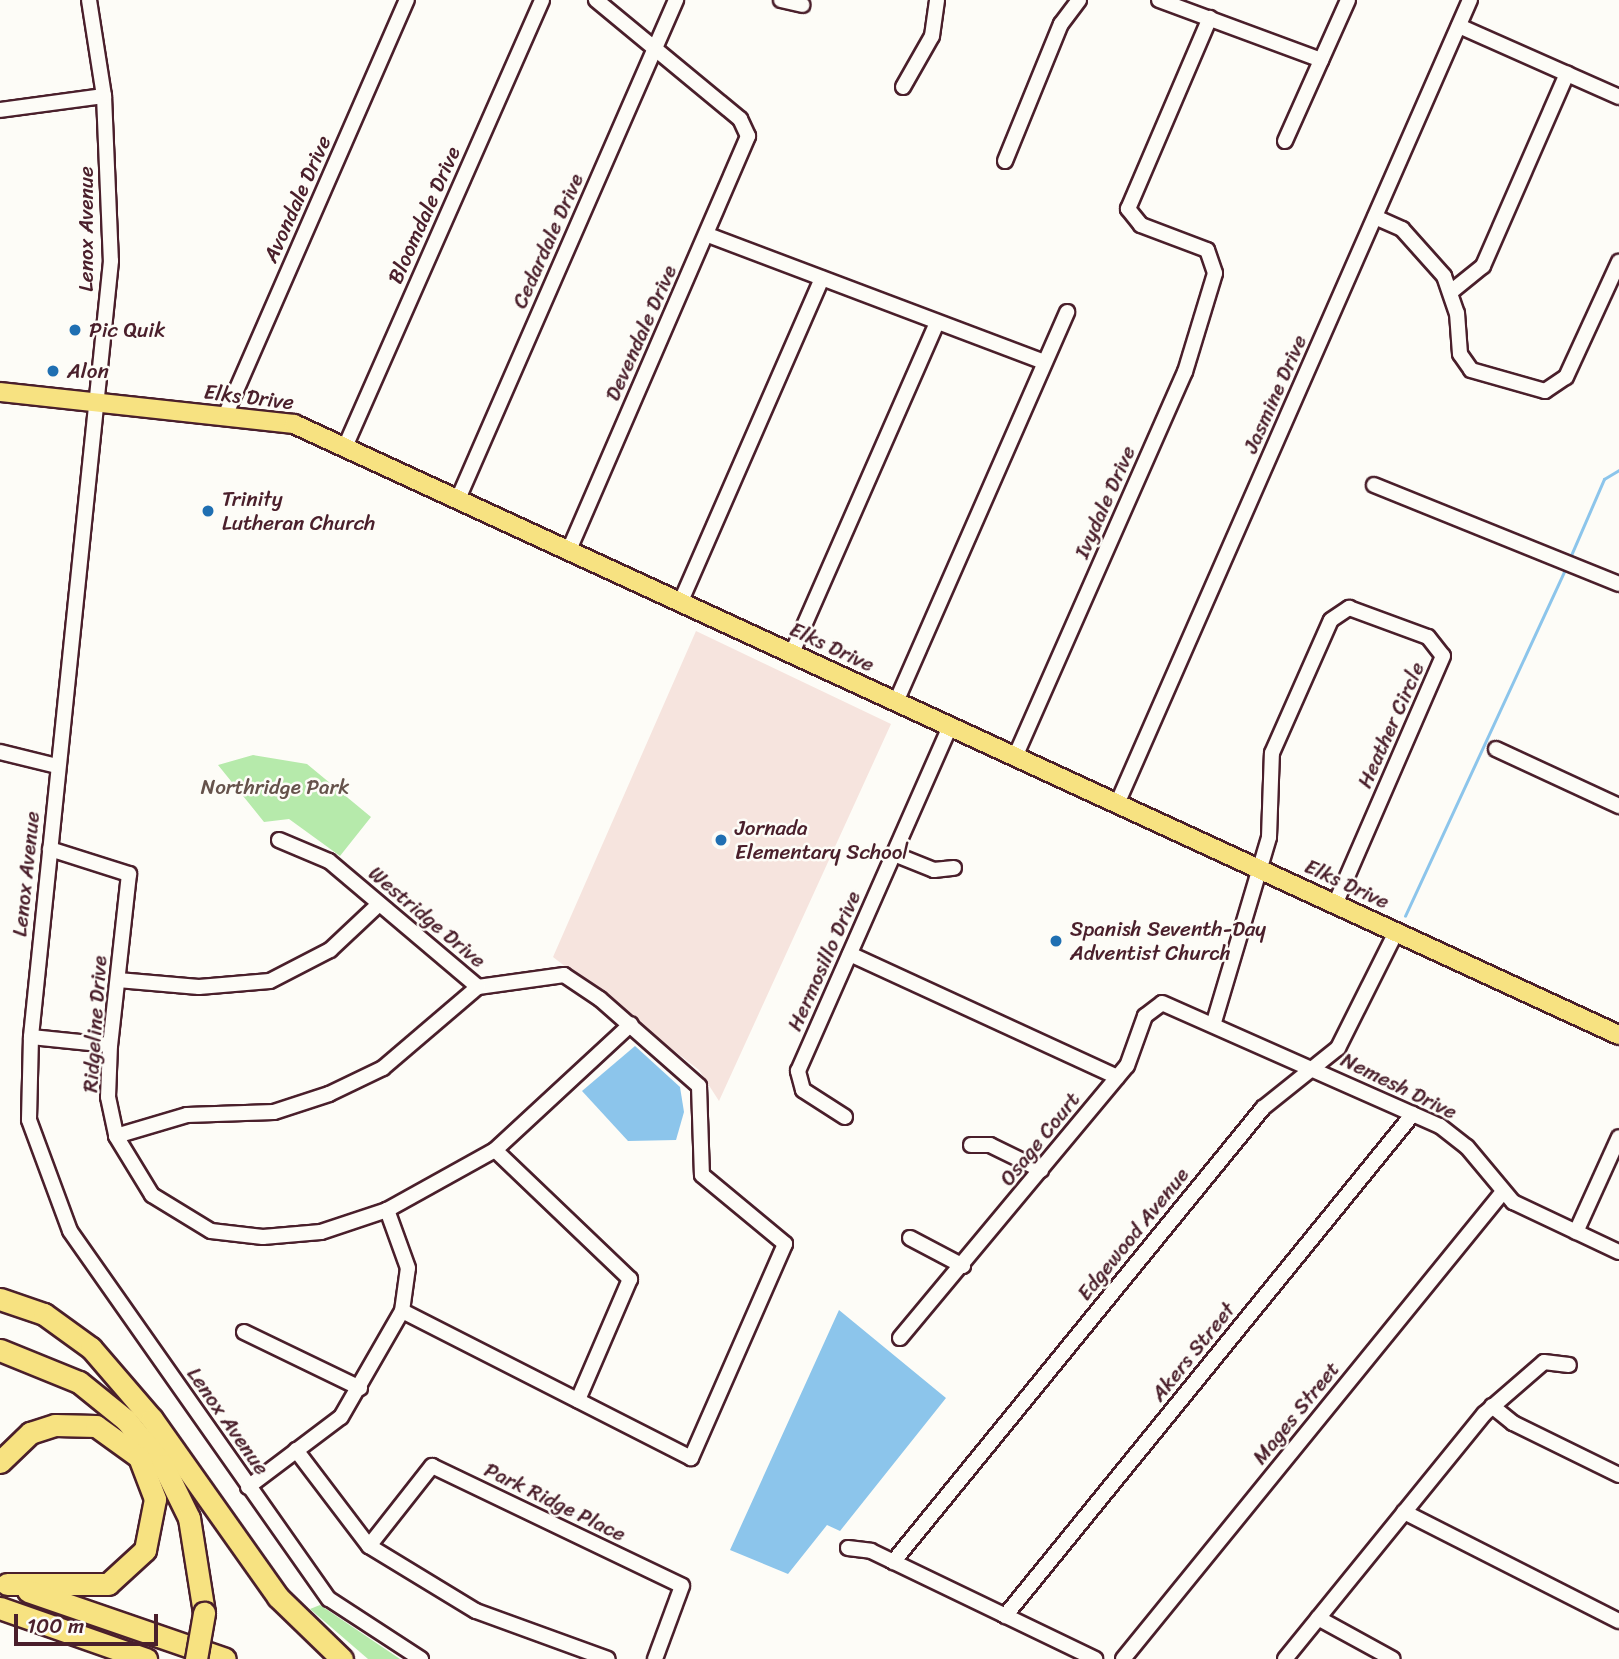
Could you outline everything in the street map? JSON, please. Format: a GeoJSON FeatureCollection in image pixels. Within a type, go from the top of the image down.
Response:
{"type":"FeatureCollection","features":[{"type":"Feature","properties":{"kind":"highway"},"geometry":{"type":"LineString","coordinates":[[0,1299],[44,1314],[92,1348],[152,1419],[278,1597],[342,1659]]}},
{"type":"Feature","properties":{"kind":"highway"},"geometry":{"type":"LineString","coordinates":[[0,1350],[79,1382],[125,1420],[163,1465],[189,1518],[204,1614],[197,1659]]}},
{"type":"Feature","properties":{"kind":"highway"},"geometry":{"type":"LineString","coordinates":[[0,1462],[30,1433],[55,1425],[96,1426],[139,1457],[155,1499],[153,1533],[125,1575],[97,1587],[3,1583]]}},
{"type":"Feature","properties":{"kind":"highway"},"geometry":{"type":"LineString","coordinates":[[3,1583],[225,1659]]}},
{"type":"Feature","properties":{"kind":"highway"},"geometry":{"type":"LineString","coordinates":[[0,1608],[146,1659]]}},
{"type":"Feature","properties":{"kind":"main road","name":"Elks Drive"},"geometry":{"type":"LineString","coordinates":[[0,392],[99,400],[294,424],[1619,1035]]}},
{"type":"Feature","properties":{"kind":"street","name":"Lenox Avenue"},"geometry":{"type":"LineString","coordinates":[[89,0],[104,96],[111,261],[99,400],[57,766],[30,1037],[29,1120],[70,1231],[328,1599],[421,1659]]}},
{"type":"Feature","properties":{"kind":"street","name":"Avondale Drive"},"geometry":{"type":"LineString","coordinates":[[225,416],[407,0]]}},
{"type":"Feature","properties":{"kind":"street","name":"Bloomdale Drive"},"geometry":{"type":"LineString","coordinates":[[345,447],[542,0]]}},
{"type":"Feature","properties":{"kind":"street"},"geometry":{"type":"LineString","coordinates":[[596,0],[655,48]]}},
{"type":"Feature","properties":{"kind":"street","name":"Cedardale Drive"},"geometry":{"type":"LineString","coordinates":[[458,499],[676,0]]}},
{"type":"Feature","properties":{"kind":"street"},"geometry":{"type":"LineString","coordinates":[[781,0],[802,5]]}},
{"type":"Feature","properties":{"kind":"street"},"geometry":{"type":"LineString","coordinates":[[903,88],[932,36],[937,0]]}},
{"type":"Feature","properties":{"kind":"street"},"geometry":{"type":"LineString","coordinates":[[1005,161],[1061,24],[1079,0]]}},
{"type":"Feature","properties":{"kind":"street"},"geometry":{"type":"LineString","coordinates":[[1159,0],[1321,60]]}},
{"type":"Feature","properties":{"kind":"street"},"geometry":{"type":"LineString","coordinates":[[1285,141],[1348,0]]}},
{"type":"Feature","properties":{"kind":"street","name":"Jasmine Drive"},"geometry":{"type":"LineString","coordinates":[[1117,804],[1470,0]]}},
{"type":"Feature","properties":{"kind":"street","name":"Ivydale Drive"},"geometry":{"type":"LineString","coordinates":[[1015,757],[1185,373],[1219,256],[1141,225],[1124,215],[1210,18]]}},
{"type":"Feature","properties":{"kind":"street"},"geometry":{"type":"LineString","coordinates":[[1460,26],[1619,97]]}},
{"type":"Feature","properties":{"kind":"street","name":"Devendale Drive"},"geometry":{"type":"LineString","coordinates":[[569,550],[708,235],[748,132],[655,48]]}},
{"type":"Feature","properties":{"kind":"street"},"geometry":{"type":"LineString","coordinates":[[1452,291],[1483,266],[1567,74]]}},
{"type":"Feature","properties":{"kind":"street"},"geometry":{"type":"LineString","coordinates":[[0,110],[104,96]]}},
{"type":"Feature","properties":{"kind":"street"},"geometry":{"type":"LineString","coordinates":[[1375,217],[1402,229],[1426,250],[1452,291],[1460,354],[1471,370],[1545,391],[1566,377],[1619,262]]}},
{"type":"Feature","properties":{"kind":"street"},"geometry":{"type":"LineString","coordinates":[[708,235],[1044,362]]}},
{"type":"Feature","properties":{"kind":"street"},"geometry":{"type":"LineString","coordinates":[[681,601],[822,279]]}},
{"type":"Feature","properties":{"kind":"street"},"geometry":{"type":"LineString","coordinates":[[896,702],[1067,312]]}},
{"type":"Feature","properties":{"kind":"street"},"geometry":{"type":"LineString","coordinates":[[792,653],[937,323]]}},
{"type":"Feature","properties":{"kind":"street"},"geometry":{"type":"LineString","coordinates":[[1374,485],[1619,584]]}},
{"type":"Feature","properties":{"kind":"street","name":"Heather Circle"},"geometry":{"type":"LineString","coordinates":[[1214,1022],[1270,830],[1269,761],[1334,616],[1349,608],[1428,637],[1441,648],[1442,661],[1335,904]]}},
{"type":"Feature","properties":{"kind":"street","name":"Hermosillo Drive"},"geometry":{"type":"LineString","coordinates":[[845,1117],[807,1093],[797,1077],[950,727]]}},
{"type":"Feature","properties":{"kind":"street"},"geometry":{"type":"LineString","coordinates":[[1496,749],[1619,806]]}},
{"type":"Feature","properties":{"kind":"street"},"geometry":{"type":"LineString","coordinates":[[0,752],[57,766]]}},
{"type":"Feature","properties":{"kind":"street","name":"Westridge Drive"},"geometry":{"type":"LineString","coordinates":[[279,839],[329,862],[478,987],[564,975],[631,1024],[699,1086],[702,1174],[785,1244],[691,1458],[578,1400]]}},
{"type":"Feature","properties":{"kind":"street","name":"Ridgeline Drive"},"geometry":{"type":"LineString","coordinates":[[50,849],[128,874],[110,1045],[108,1097],[116,1136],[152,1195],[211,1231],[263,1237],[321,1232],[387,1210],[495,1150],[631,1024]]}},
{"type":"Feature","properties":{"kind":"street"},"geometry":{"type":"LineString","coordinates":[[894,854],[934,870],[954,868]]}},
{"type":"Feature","properties":{"kind":"street"},"geometry":{"type":"LineString","coordinates":[[118,980],[199,987],[270,981],[330,950],[379,904]]}},
{"type":"Feature","properties":{"kind":"street","name":"Edgewood Avenue"},"geometry":{"type":"LineString","coordinates":[[893,1562],[1263,1108],[1315,1069],[1350,1031],[1396,932]]}},
{"type":"Feature","properties":{"kind":"street"},"geometry":{"type":"LineString","coordinates":[[850,954],[1118,1077]]}},
{"type":"Feature","properties":{"kind":"street"},"geometry":{"type":"LineString","coordinates":[[116,1136],[187,1115],[274,1112],[330,1094],[383,1068],[478,987]]}},
{"type":"Feature","properties":{"kind":"street","name":"Osage Court"},"geometry":{"type":"LineString","coordinates":[[900,1338],[963,1266],[1118,1077],[1144,1016],[1157,1004],[1173,1003],[1214,1022]]}},
{"type":"Feature","properties":{"kind":"street","name":"Nemesh Drive"},"geometry":{"type":"LineString","coordinates":[[1214,1022],[1455,1136],[1502,1193],[1619,1252]]}},
{"type":"Feature","properties":{"kind":"street"},"geometry":{"type":"LineString","coordinates":[[30,1037],[110,1045]]}},
{"type":"Feature","properties":{"kind":"street","name":"Akers Street"},"geometry":{"type":"LineString","coordinates":[[1005,1616],[1413,1114]]}},
{"type":"Feature","properties":{"kind":"street"},"geometry":{"type":"LineString","coordinates":[[1576,1232],[1619,1137]]}},
{"type":"Feature","properties":{"kind":"street"},"geometry":{"type":"LineString","coordinates":[[971,1145],[990,1145],[1041,1170]]}},
{"type":"Feature","properties":{"kind":"street"},"geometry":{"type":"LineString","coordinates":[[402,1311],[578,1400],[630,1279],[495,1150]]}},
{"type":"Feature","properties":{"kind":"street","name":"Mages Street"},"geometry":{"type":"LineString","coordinates":[[1123,1659],[1502,1193]]}},
{"type":"Feature","properties":{"kind":"street"},"geometry":{"type":"LineString","coordinates":[[248,1486],[341,1417],[402,1311],[408,1268],[387,1210]]}},
{"type":"Feature","properties":{"kind":"street"},"geometry":{"type":"LineString","coordinates":[[910,1238],[963,1266]]}},
{"type":"Feature","properties":{"kind":"street"},"geometry":{"type":"LineString","coordinates":[[244,1332],[360,1388]]}},
{"type":"Feature","properties":{"kind":"street"},"geometry":{"type":"LineString","coordinates":[[1285,1659],[1492,1406],[1544,1362],[1569,1365]]}},
{"type":"Feature","properties":{"kind":"street"},"geometry":{"type":"LineString","coordinates":[[1492,1406],[1513,1423],[1619,1475]]}},
{"type":"Feature","properties":{"kind":"street"},"geometry":{"type":"LineString","coordinates":[[296,1450],[369,1546],[476,1611],[608,1659]]}},
{"type":"Feature","properties":{"kind":"street","name":"Park Ridge Place"},"geometry":{"type":"LineString","coordinates":[[369,1546],[432,1466],[682,1586],[655,1659]]}},
{"type":"Feature","properties":{"kind":"street"},"geometry":{"type":"LineString","coordinates":[[1404,1512],[1619,1621]]}},
{"type":"Feature","properties":{"kind":"street"},"geometry":{"type":"LineString","coordinates":[[848,1548],[893,1562],[1096,1659]]}},
{"type":"Feature","properties":{"kind":"street"},"geometry":{"type":"LineString","coordinates":[[1318,1618],[1393,1659]]}},
{"type":"Feature","properties":{"kind":"shaded area","name":"Jornada Elementary School"},"geometry":{"type":"Polygon","coordinates":[[[696,631],[891,724],[719,1101],[699,1070],[553,957],[696,631]]]}},
{"type":"Feature","properties":{"kind":"green space","name":"Northridge Park"},"geometry":{"type":"Polygon","coordinates":[[[253,755],[307,764],[371,817],[340,856],[289,819],[264,822],[218,765],[253,755]]]}},
{"type":"Feature","properties":{"kind":"green space"},"geometry":{"type":"Polygon","coordinates":[[[320,1605],[400,1659],[368,1659],[310,1609],[320,1605]]]}},
{"type":"Feature","properties":{"kind":"water"},"geometry":{"type":"Polygon","coordinates":[[[635,1046],[680,1087],[684,1112],[676,1140],[628,1141],[582,1091],[635,1046]]]}},
{"type":"Feature","properties":{"kind":"water"},"geometry":{"type":"Polygon","coordinates":[[[839,1310],[946,1398],[840,1531],[827,1525],[788,1574],[730,1550],[839,1310]]]}},
{"type":"Feature","properties":{"kind":"waterway"},"geometry":{"type":"LineString","coordinates":[[1569,560],[1604,479],[1619,470]]}},
{"type":"Feature","properties":{"kind":"waterway"},"geometry":{"type":"LineString","coordinates":[[1405,916],[1565,569]]}},
{"type":"Feature","properties":{"kind":"place","name":"Pic Quik"},"geometry":{"type":"Point","coordinates":[75,330]}},
{"type":"Feature","properties":{"kind":"place","name":"Alon"},"geometry":{"type":"Point","coordinates":[53,371]}},
{"type":"Feature","properties":{"kind":"place","name":"Trinity Lutheran Church"},"geometry":{"type":"Point","coordinates":[208,511]}},
{"type":"Feature","properties":{"kind":"place","name":"Jornada Elementary School"},"geometry":{"type":"Point","coordinates":[721,840]}},
{"type":"Feature","properties":{"kind":"place","name":"Spanish Seventh-Day Adventist Church"},"geometry":{"type":"Point","coordinates":[1056,941]}}]}
